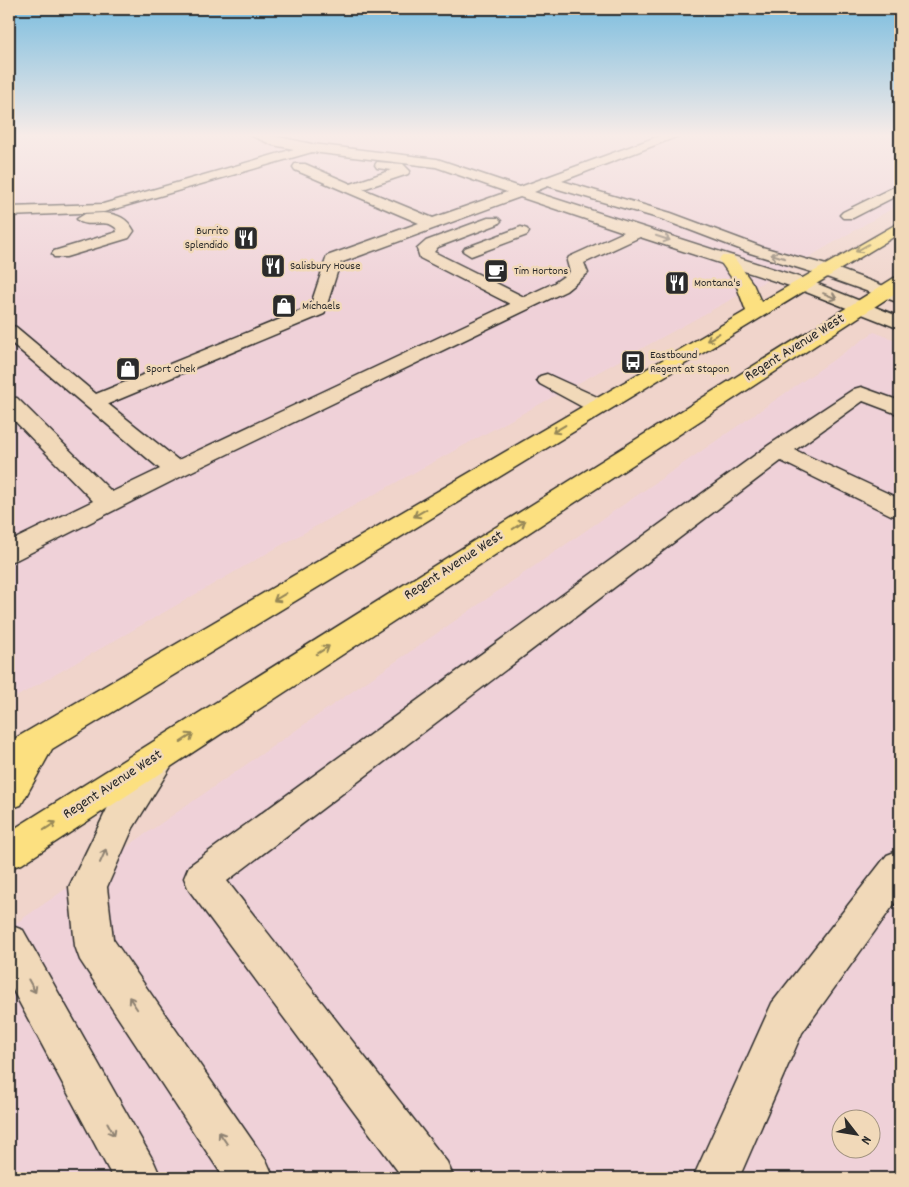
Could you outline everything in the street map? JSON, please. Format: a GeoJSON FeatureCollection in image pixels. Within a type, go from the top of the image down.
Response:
{"type":"FeatureCollection","features":[{"type":"Feature","properties":{"kind":"main road"},"geometry":{"type":"LineString","coordinates":[[9,758],[900,226]]}},
{"type":"Feature","properties":{"kind":"main road"},"geometry":{"type":"LineString","coordinates":[[727,260],[743,278],[751,293],[755,312]]}},
{"type":"Feature","properties":{"kind":"main road","name":"Regent Avenue West"},"geometry":{"type":"LineString","coordinates":[[9,852],[859,308],[892,295],[900,282]]}},
{"type":"Feature","properties":{"kind":"main road"},"geometry":{"type":"LineString","coordinates":[[9,794],[39,741]]}},
{"type":"Feature","properties":{"kind":"street"},"geometry":{"type":"LineString","coordinates":[[9,212],[104,208],[165,190]]}},
{"type":"Feature","properties":{"kind":"street"},"geometry":{"type":"LineString","coordinates":[[352,190],[430,223]]}},
{"type":"Feature","properties":{"kind":"street"},"geometry":{"type":"LineString","coordinates":[[93,402],[318,310],[333,260],[430,223],[505,190]]}},
{"type":"Feature","properties":{"kind":"street"},"geometry":{"type":"LineString","coordinates":[[533,190],[551,203],[802,284],[900,323]]}},
{"type":"Feature","properties":{"kind":"street"},"geometry":{"type":"LineString","coordinates":[[578,190],[666,216],[756,250],[824,270],[892,295]]}},
{"type":"Feature","properties":{"kind":"street"},"geometry":{"type":"LineString","coordinates":[[848,215],[895,190]]}},
{"type":"Feature","properties":{"kind":"street"},"geometry":{"type":"LineString","coordinates":[[9,219],[51,211],[71,220],[110,217],[125,228],[126,231],[123,234],[60,254]]}},
{"type":"Feature","properties":{"kind":"street"},"geometry":{"type":"LineString","coordinates":[[494,220],[432,244],[425,250],[426,255],[519,307]]}},
{"type":"Feature","properties":{"kind":"street"},"geometry":{"type":"LineString","coordinates":[[9,553],[109,502],[519,307],[560,286],[579,273],[575,261],[639,231]]}},
{"type":"Feature","properties":{"kind":"street"},"geometry":{"type":"LineString","coordinates":[[471,251],[521,232]]}},
{"type":"Feature","properties":{"kind":"street"},"geometry":{"type":"LineString","coordinates":[[381,242],[519,307]]}},
{"type":"Feature","properties":{"kind":"street"},"geometry":{"type":"LineString","coordinates":[[9,330],[176,470]]}},
{"type":"Feature","properties":{"kind":"street"},"geometry":{"type":"LineString","coordinates":[[547,380],[598,406]]}},
{"type":"Feature","properties":{"kind":"street"},"geometry":{"type":"LineString","coordinates":[[431,1178],[202,878],[778,450],[861,393],[900,409]]}},
{"type":"Feature","properties":{"kind":"street"},"geometry":{"type":"LineString","coordinates":[[9,403],[109,502]]}},
{"type":"Feature","properties":{"kind":"street"},"geometry":{"type":"LineString","coordinates":[[778,450],[900,509]]}},
{"type":"Feature","properties":{"kind":"street"},"geometry":{"type":"LineString","coordinates":[[163,753],[120,818],[88,887],[94,946],[250,1178]]}},
{"type":"Feature","properties":{"kind":"street"},"geometry":{"type":"LineString","coordinates":[[716,1178],[787,1018],[900,867]]}},
{"type":"Feature","properties":{"kind":"street"},"geometry":{"type":"LineString","coordinates":[[9,944],[138,1178]]}},
{"type":"Feature","properties":{"kind":"shaded area"},"geometry":{"type":"Polygon","coordinates":[[[9,190],[900,190],[900,204],[809,257],[278,547],[9,701],[9,190]]]}},
{"type":"Feature","properties":{"kind":"shaded area"},"geometry":{"type":"Polygon","coordinates":[[[874,332],[900,342],[900,1178],[9,1178],[9,928],[874,332]]]}},
{"type":"Feature","properties":{"kind":"place","name":"Burrito Splendido"},"geometry":{"type":"Point","coordinates":[246,238]}},
{"type":"Feature","properties":{"kind":"place","name":"Salisbury House"},"geometry":{"type":"Point","coordinates":[273,266]}},
{"type":"Feature","properties":{"kind":"place","name":"Tim Hortons"},"geometry":{"type":"Point","coordinates":[496,271]}},
{"type":"Feature","properties":{"kind":"place","name":"Montana's"},"geometry":{"type":"Point","coordinates":[677,283]}},
{"type":"Feature","properties":{"kind":"place","name":"Michaels"},"geometry":{"type":"Point","coordinates":[284,306]}},
{"type":"Feature","properties":{"kind":"place","name":"Eastbound Regent at Stapon"},"geometry":{"type":"Point","coordinates":[633,362]}},
{"type":"Feature","properties":{"kind":"place","name":"Sport Chek"},"geometry":{"type":"Point","coordinates":[128,369]}}]}
